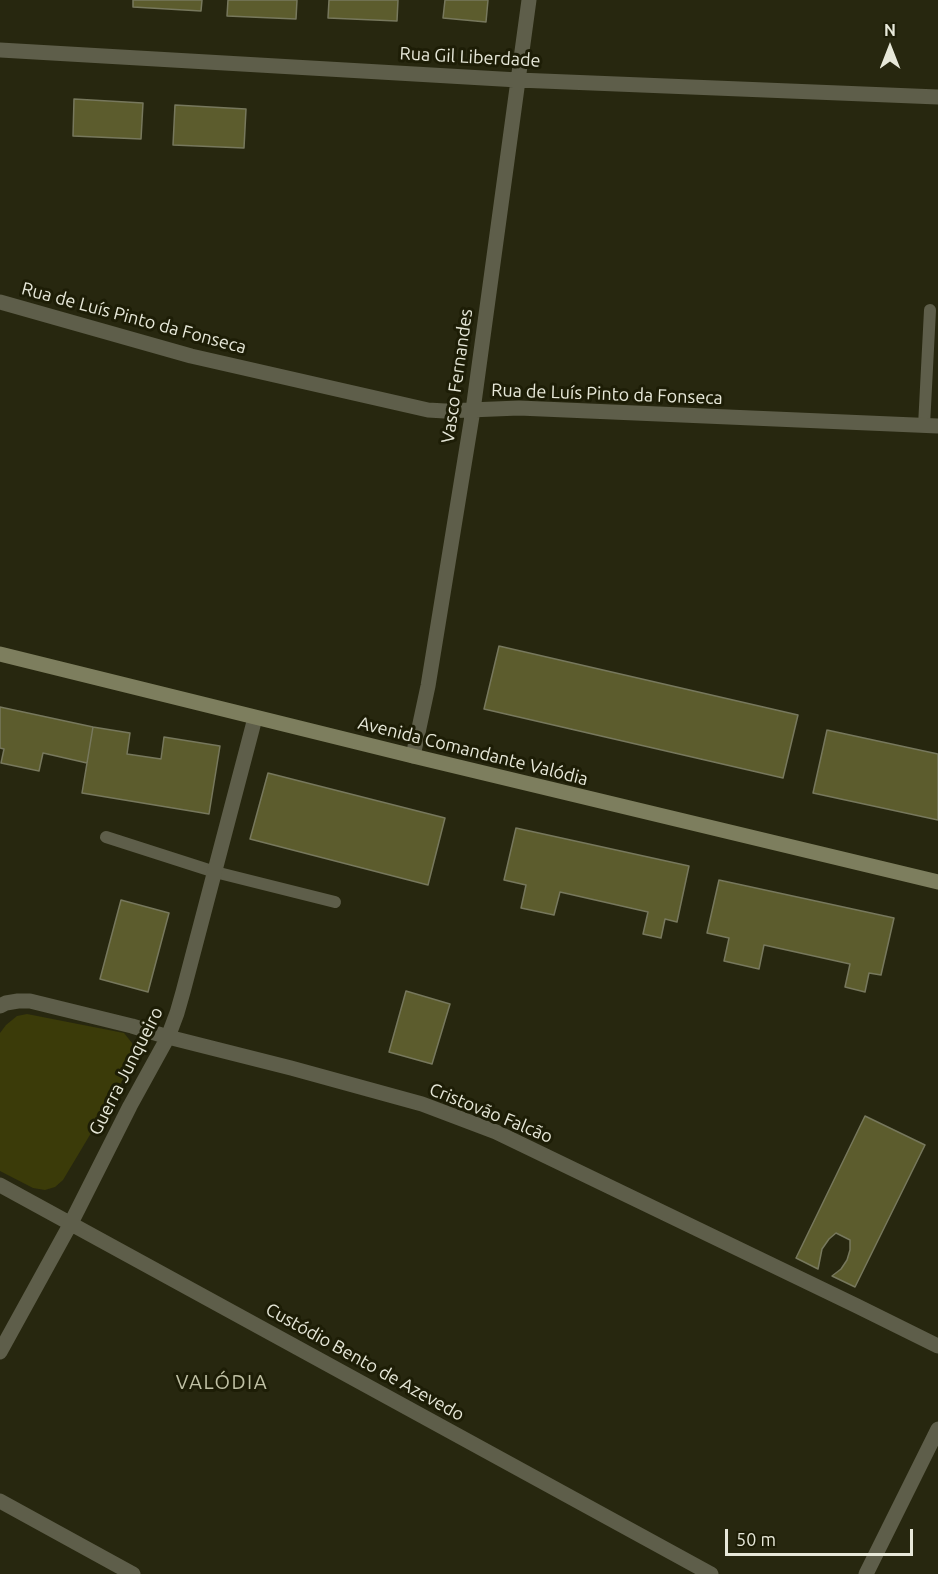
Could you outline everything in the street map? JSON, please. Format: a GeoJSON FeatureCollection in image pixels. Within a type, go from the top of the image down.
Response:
{"type":"FeatureCollection","features":[{"type":"Feature","properties":{"kind":"street","name":"Vasco Fernandes"},"geometry":{"type":"LineString","coordinates":[[413,756],[428,686],[473,410],[529,0]]}},
{"type":"Feature","properties":{"kind":"street","name":"Rua Gil Liberdade"},"geometry":{"type":"LineString","coordinates":[[0,50],[518,80],[938,97]]}},
{"type":"Feature","properties":{"kind":"street","name":"Rua de Luís Pinto da Fonseca"},"geometry":{"type":"LineString","coordinates":[[0,302],[191,356],[417,408],[445,411],[519,408],[931,426]]}},
{"type":"Feature","properties":{"kind":"street","name":"Avenida Comandante Valódia"},"geometry":{"type":"LineString","coordinates":[[0,654],[255,718],[938,882]]}},
{"type":"Feature","properties":{"kind":"street","name":"Guerra Junqueiro"},"geometry":{"type":"LineString","coordinates":[[0,1352],[168,1037],[177,1013],[255,718]]}},
{"type":"Feature","properties":{"kind":"street","name":"Cristovão Falcão"},"geometry":{"type":"LineString","coordinates":[[0,1006],[18,1001],[30,1001],[422,1104],[496,1132],[938,1346]]}},
{"type":"Feature","properties":{"kind":"street","name":"Custódio Bento de Azevedo"},"geometry":{"type":"LineString","coordinates":[[0,1185],[711,1574]]}},
{"type":"Feature","properties":{"kind":"street"},"geometry":{"type":"LineString","coordinates":[[866,1574],[938,1429]]}},
{"type":"Feature","properties":{"kind":"street"},"geometry":{"type":"LineString","coordinates":[[0,1501],[133,1574]]}},
{"type":"Feature","properties":{"kind":"lane"},"geometry":{"type":"LineString","coordinates":[[930,310],[931,426]]}},
{"type":"Feature","properties":{"kind":"lane"},"geometry":{"type":"LineString","coordinates":[[106,837],[215,872],[334,902]]}},
{"type":"Feature","properties":{"kind":"shaded area"},"geometry":{"type":"Polygon","coordinates":[[[27,1014],[124,1033],[132,1043],[133,1055],[128,1071],[63,1180],[55,1187],[45,1190],[33,1188],[0,1171],[0,1033],[17,1016],[27,1014]]]}},
{"type":"Feature","properties":{"kind":"building"},"geometry":{"type":"Polygon","coordinates":[[[133,0],[202,0],[201,11],[133,7],[133,0]]]}},
{"type":"Feature","properties":{"kind":"building"},"geometry":{"type":"Polygon","coordinates":[[[228,0],[297,0],[296,19],[227,16],[228,0]]]}},
{"type":"Feature","properties":{"kind":"building"},"geometry":{"type":"Polygon","coordinates":[[[329,0],[398,0],[397,21],[328,18],[329,0]]]}},
{"type":"Feature","properties":{"kind":"building"},"geometry":{"type":"Polygon","coordinates":[[[445,0],[488,0],[486,22],[443,18],[445,0]]]}},
{"type":"Feature","properties":{"kind":"building"},"geometry":{"type":"Polygon","coordinates":[[[74,99],[143,103],[141,139],[73,136],[74,99]]]}},
{"type":"Feature","properties":{"kind":"building"},"geometry":{"type":"Polygon","coordinates":[[[175,105],[246,109],[244,148],[173,145],[175,105]]]}},
{"type":"Feature","properties":{"kind":"building"},"geometry":{"type":"Polygon","coordinates":[[[499,646],[798,715],[783,778],[484,709],[499,646]]]}},
{"type":"Feature","properties":{"kind":"building"},"geometry":{"type":"Polygon","coordinates":[[[0,707],[93,727],[87,763],[43,753],[39,771],[1,763],[4,749],[0,748],[0,707]]]}},
{"type":"Feature","properties":{"kind":"building"},"geometry":{"type":"Polygon","coordinates":[[[93,727],[130,733],[127,754],[161,759],[164,737],[220,746],[209,814],[82,793],[93,727]]]}},
{"type":"Feature","properties":{"kind":"building"},"geometry":{"type":"Polygon","coordinates":[[[827,730],[938,754],[938,820],[813,793],[827,730]]]}},
{"type":"Feature","properties":{"kind":"building"},"geometry":{"type":"Polygon","coordinates":[[[268,773],[445,818],[428,885],[250,839],[268,773]]]}},
{"type":"Feature","properties":{"kind":"building"},"geometry":{"type":"Polygon","coordinates":[[[516,828],[689,866],[677,922],[665,919],[661,938],[643,934],[648,912],[560,892],[554,915],[521,908],[526,885],[504,880],[516,828]]]}},
{"type":"Feature","properties":{"kind":"building"},"geometry":{"type":"Polygon","coordinates":[[[719,880],[894,918],[881,975],[869,973],[865,992],[845,987],[850,964],[764,945],[759,969],[724,961],[729,938],[707,933],[719,880]]]}},
{"type":"Feature","properties":{"kind":"building"},"geometry":{"type":"Polygon","coordinates":[[[121,900],[169,913],[148,992],[100,979],[121,900]]]}},
{"type":"Feature","properties":{"kind":"building"},"geometry":{"type":"Polygon","coordinates":[[[406,991],[450,1004],[432,1064],[389,1052],[406,991]]]}},
{"type":"Feature","properties":{"kind":"building"},"geometry":{"type":"Polygon","coordinates":[[[865,1116],[925,1145],[855,1287],[832,1276],[841,1269],[850,1250],[850,1240],[836,1233],[822,1249],[818,1269],[796,1258],[865,1116]]]}},
{"type":"Feature","properties":{"kind":"district","name":"VALÓDIA"},"geometry":{"type":"Point","coordinates":[222,1382]}}]}
